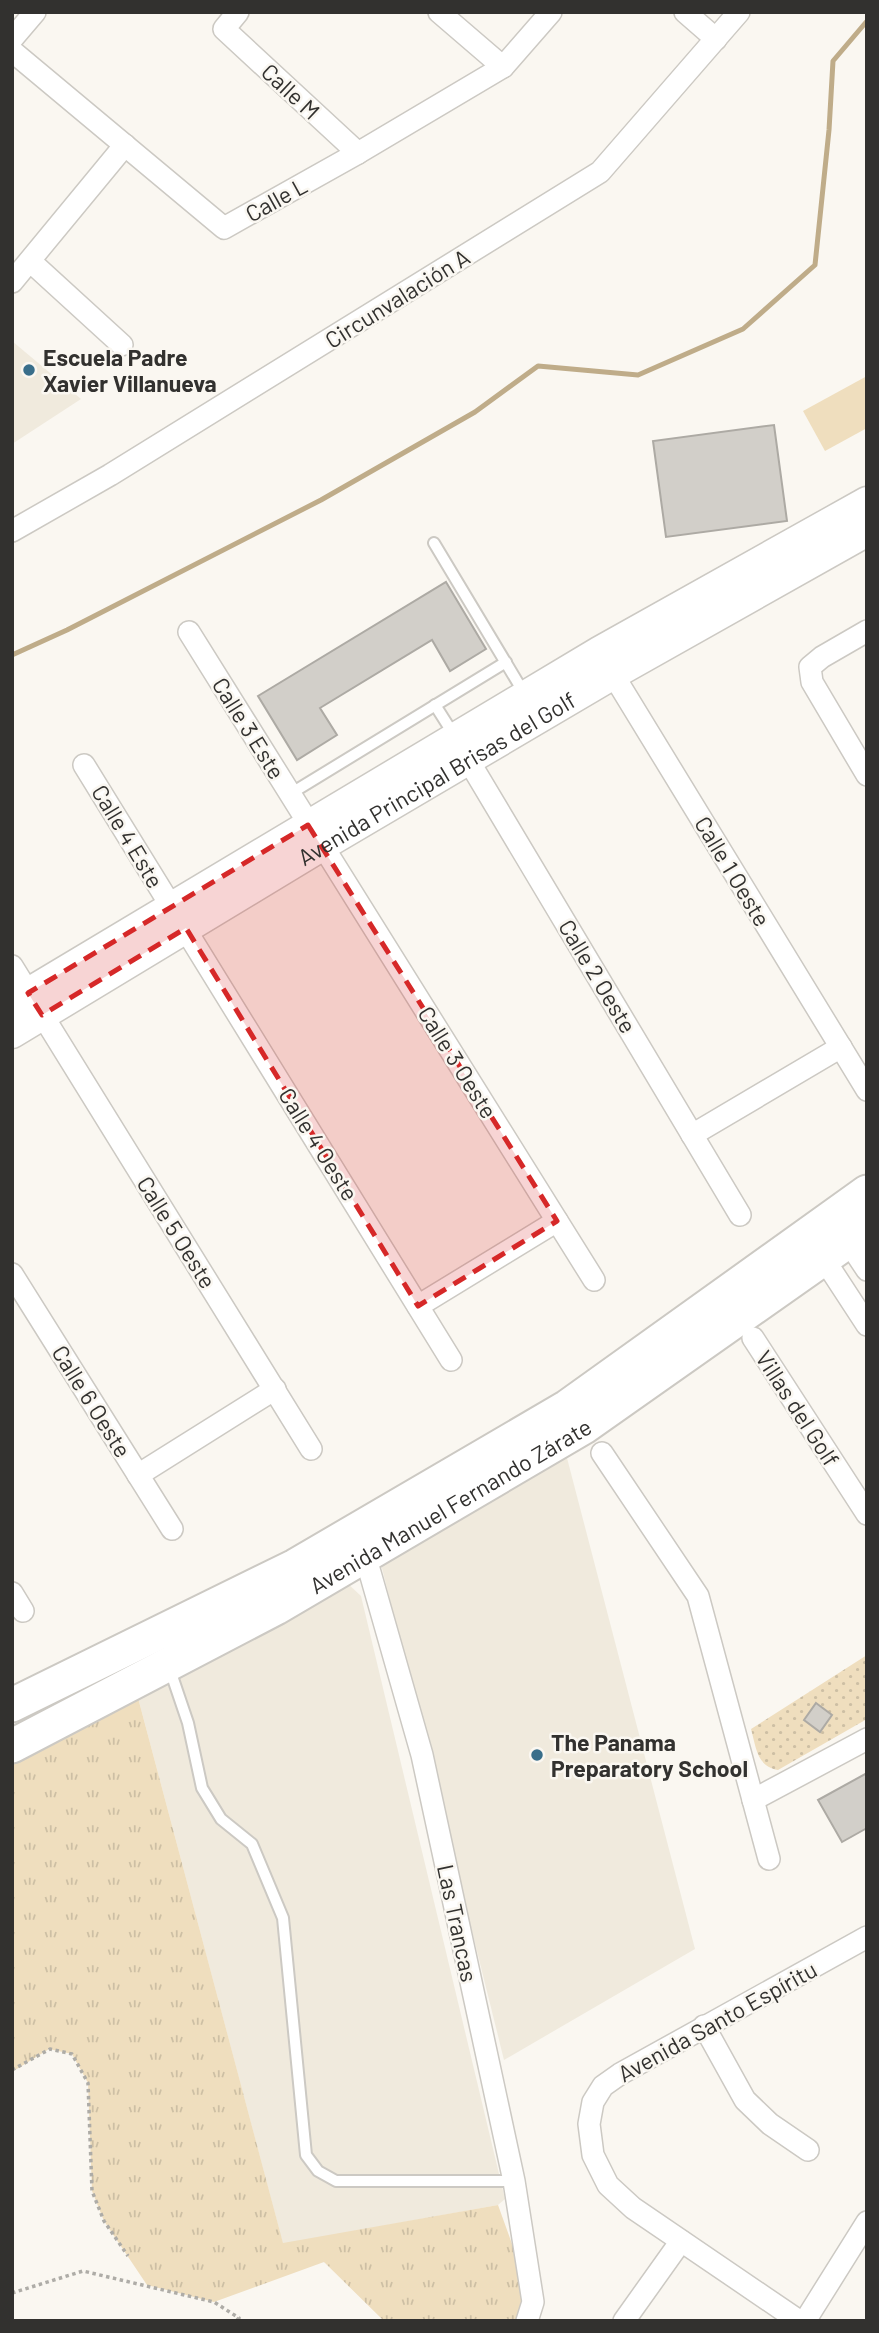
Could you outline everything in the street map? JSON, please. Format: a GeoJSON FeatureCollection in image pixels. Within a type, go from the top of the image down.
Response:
{"type":"FeatureCollection","features":[{"type":"Feature","properties":{"kind":"main road","name":"Avenida Manuel Fernando Zárate"},"geometry":{"type":"LineString","coordinates":[[12,1705],[295,1566],[358,1544],[584,1427],[836,1236],[867,1192]]}},
{"type":"Feature","properties":{"kind":"main road","name":"Avenida Manuel Fernando Zárate"},"geometry":{"type":"LineString","coordinates":[[12,1746],[276,1608],[358,1544]]}},
{"type":"Feature","properties":{"kind":"street"},"geometry":{"type":"LineString","coordinates":[[12,39],[35,12]]}},
{"type":"Feature","properties":{"kind":"street"},"geometry":{"type":"LineString","coordinates":[[439,12],[503,67]]}},
{"type":"Feature","properties":{"kind":"street","name":"Calle L"},"geometry":{"type":"LineString","coordinates":[[12,51],[224,228],[503,67],[551,12]]}},
{"type":"Feature","properties":{"kind":"street"},"geometry":{"type":"LineString","coordinates":[[685,12],[716,39]]}},
{"type":"Feature","properties":{"kind":"street","name":"Circunvalación A"},"geometry":{"type":"LineString","coordinates":[[12,531],[110,475],[600,172],[739,12]]}},
{"type":"Feature","properties":{"kind":"street","name":"Calle M"},"geometry":{"type":"LineString","coordinates":[[231,20],[358,153]]}},
{"type":"Feature","properties":{"kind":"street"},"geometry":{"type":"LineString","coordinates":[[12,282],[125,145]]}},
{"type":"Feature","properties":{"kind":"street"},"geometry":{"type":"LineString","coordinates":[[30,261],[122,345]]}},
{"type":"Feature","properties":{"kind":"street","name":"Avenida Principal Brisas del Golf"},"geometry":{"type":"LineString","coordinates":[[12,1033],[27,1004],[178,918],[606,663],[867,502]]}},
{"type":"Feature","properties":{"kind":"street","name":"Avenida Principal Brisas del Golf"},"geometry":{"type":"LineString","coordinates":[[462,748],[526,696],[606,663],[867,531]]}},
{"type":"Feature","properties":{"kind":"street"},"geometry":{"type":"LineString","coordinates":[[867,631],[810,667],[812,682],[867,775]]}},
{"type":"Feature","properties":{"kind":"street","name":"Calle 3 Este"},"geometry":{"type":"LineString","coordinates":[[189,632],[316,835]]}},
{"type":"Feature","properties":{"kind":"street","name":"Calle 1 Oeste"},"geometry":{"type":"LineString","coordinates":[[606,663],[867,1090]]}},
{"type":"Feature","properties":{"kind":"street","name":"Calle 2 Oeste"},"geometry":{"type":"LineString","coordinates":[[462,748],[740,1215]]}},
{"type":"Feature","properties":{"kind":"street","name":"Calle 4 Este"},"geometry":{"type":"LineString","coordinates":[[84,765],[178,918]]}},
{"type":"Feature","properties":{"kind":"street","name":"Calle 3 Oeste"},"geometry":{"type":"LineString","coordinates":[[316,835],[594,1280]]}},
{"type":"Feature","properties":{"kind":"street","name":"Calle 4 Oeste"},"geometry":{"type":"LineString","coordinates":[[178,918],[451,1360]]}},
{"type":"Feature","properties":{"kind":"street","name":"Calle 5 Oeste"},"geometry":{"type":"LineString","coordinates":[[12,966],[27,1004],[311,1449]]}},
{"type":"Feature","properties":{"kind":"street"},"geometry":{"type":"LineString","coordinates":[[692,1135],[841,1047]]}},
{"type":"Feature","properties":{"kind":"street"},"geometry":{"type":"LineString","coordinates":[[418,1306],[557,1221]]}},
{"type":"Feature","properties":{"kind":"street"},"geometry":{"type":"LineString","coordinates":[[836,1236],[867,1270]]}},
{"type":"Feature","properties":{"kind":"street"},"geometry":{"type":"LineString","coordinates":[[836,1236],[867,1325]]}},
{"type":"Feature","properties":{"kind":"street","name":"Calle 6 Oeste"},"geometry":{"type":"LineString","coordinates":[[12,1274],[172,1529]]}},
{"type":"Feature","properties":{"kind":"street","name":"Villas del Golf"},"geometry":{"type":"LineString","coordinates":[[753,1338],[867,1514]]}},
{"type":"Feature","properties":{"kind":"street"},"geometry":{"type":"LineString","coordinates":[[138,1475],[275,1389]]}},
{"type":"Feature","properties":{"kind":"street"},"geometry":{"type":"LineString","coordinates":[[602,1453],[698,1596],[769,1859]]}},
{"type":"Feature","properties":{"kind":"street","name":"Las Trancas"},"geometry":{"type":"LineString","coordinates":[[358,1544],[422,1755],[514,2182],[533,2302],[527,2321]]}},
{"type":"Feature","properties":{"kind":"street"},"geometry":{"type":"LineString","coordinates":[[753,1801],[867,1739]]}},
{"type":"Feature","properties":{"kind":"street","name":"Avenida Santo Espíritu"},"geometry":{"type":"LineString","coordinates":[[681,2241],[633,2208],[608,2185],[593,2155],[589,2124],[593,2102],[603,2086],[704,2026],[867,1937]]}},
{"type":"Feature","properties":{"kind":"street"},"geometry":{"type":"LineString","coordinates":[[704,2026],[745,2099],[771,2124],[808,2150]]}},
{"type":"Feature","properties":{"kind":"street"},"geometry":{"type":"LineString","coordinates":[[805,2321],[867,2222]]}},
{"type":"Feature","properties":{"kind":"street"},"geometry":{"type":"LineString","coordinates":[[624,2321],[681,2241],[799,2321]]}},
{"type":"Feature","properties":{"kind":"lane"},"geometry":{"type":"LineString","coordinates":[[434,542],[526,696]]}},
{"type":"Feature","properties":{"kind":"lane"},"geometry":{"type":"LineString","coordinates":[[289,794],[506,662]]}},
{"type":"Feature","properties":{"kind":"lane"},"geometry":{"type":"LineString","coordinates":[[435,705],[462,748]]}},
{"type":"Feature","properties":{"kind":"lane"},"geometry":{"type":"LineString","coordinates":[[169,1664],[188,1723],[202,1788],[221,1819],[252,1844],[283,1918],[306,2155],[318,2171],[337,2181],[514,2182]]}},
{"type":"Feature","properties":{"kind":"path"},"geometry":{"type":"LineString","coordinates":[[12,2070],[50,2049],[72,2054],[88,2083],[92,2192],[104,2221],[128,2256]]}},
{"type":"Feature","properties":{"kind":"path"},"geometry":{"type":"LineString","coordinates":[[12,2293],[83,2271],[215,2302],[239,2318],[236,2321]]}},
{"type":"Feature","properties":{"kind":"highlighted area"},"geometry":{"type":"Polygon","coordinates":[[[308,825],[557,1221],[418,1306],[186,928],[42,1015],[28,993],[308,825]]]}},
{"type":"Feature","properties":{"kind":"shaded area","name":"Escuela Padre Xavier Villanueva"},"geometry":{"type":"Polygon","coordinates":[[[12,341],[81,399],[12,444],[12,341]]]}},
{"type":"Feature","properties":{"kind":"shaded area","name":"The Panama Preparatory School"},"geometry":{"type":"Polygon","coordinates":[[[567,1458],[695,1949],[504,2060],[380,1560],[529,1474],[567,1458]]]}},
{"type":"Feature","properties":{"kind":"shaded area"},"geometry":{"type":"Polygon","coordinates":[[[345,1581],[361,1596],[505,2199],[498,2205],[283,2244],[137,1694],[345,1581]]]}},
{"type":"Feature","properties":{"kind":"green space"},"geometry":{"type":"Polygon","coordinates":[[[867,376],[867,428],[825,451],[803,411],[867,376]]]}},
{"type":"Feature","properties":{"kind":"green space"},"geometry":{"type":"Polygon","coordinates":[[[867,1655],[867,1719],[778,1770],[766,1765],[758,1755],[751,1729],[867,1655]]]}},
{"type":"Feature","properties":{"kind":"green space"},"geometry":{"type":"Polygon","coordinates":[[[137,1694],[283,2243],[498,2205],[533,2302],[527,2321],[384,2321],[324,2262],[214,2302],[147,2285],[104,2221],[92,2191],[88,2083],[72,2054],[49,2049],[12,2072],[12,1751],[137,1694]]]}},
{"type":"Feature","properties":{"kind":"building"},"geometry":{"type":"Polygon","coordinates":[[[774,425],[787,521],[666,537],[653,441],[774,425]]]}},
{"type":"Feature","properties":{"kind":"building"},"geometry":{"type":"Polygon","coordinates":[[[446,582],[486,649],[450,671],[432,640],[320,708],[337,735],[297,760],[258,696],[446,582]]]}},
{"type":"Feature","properties":{"kind":"building"},"geometry":{"type":"Polygon","coordinates":[[[816,1703],[832,1715],[820,1732],[804,1720],[816,1703]]]}},
{"type":"Feature","properties":{"kind":"building"},"geometry":{"type":"Polygon","coordinates":[[[867,1773],[867,1828],[842,1842],[818,1800],[867,1773]]]}},
{"type":"Feature","properties":{"kind":"waterway"},"geometry":{"type":"LineString","coordinates":[[12,655],[67,630],[321,500],[475,412],[538,366],[638,375],[743,329],[815,265],[833,61],[867,21]]}},
{"type":"Feature","properties":{"kind":"place","name":"Escuela Padre Xavier Villanueva"},"geometry":{"type":"Point","coordinates":[29,370]}},
{"type":"Feature","properties":{"kind":"place","name":"The Panama Preparatory School"},"geometry":{"type":"Point","coordinates":[537,1755]}}]}
